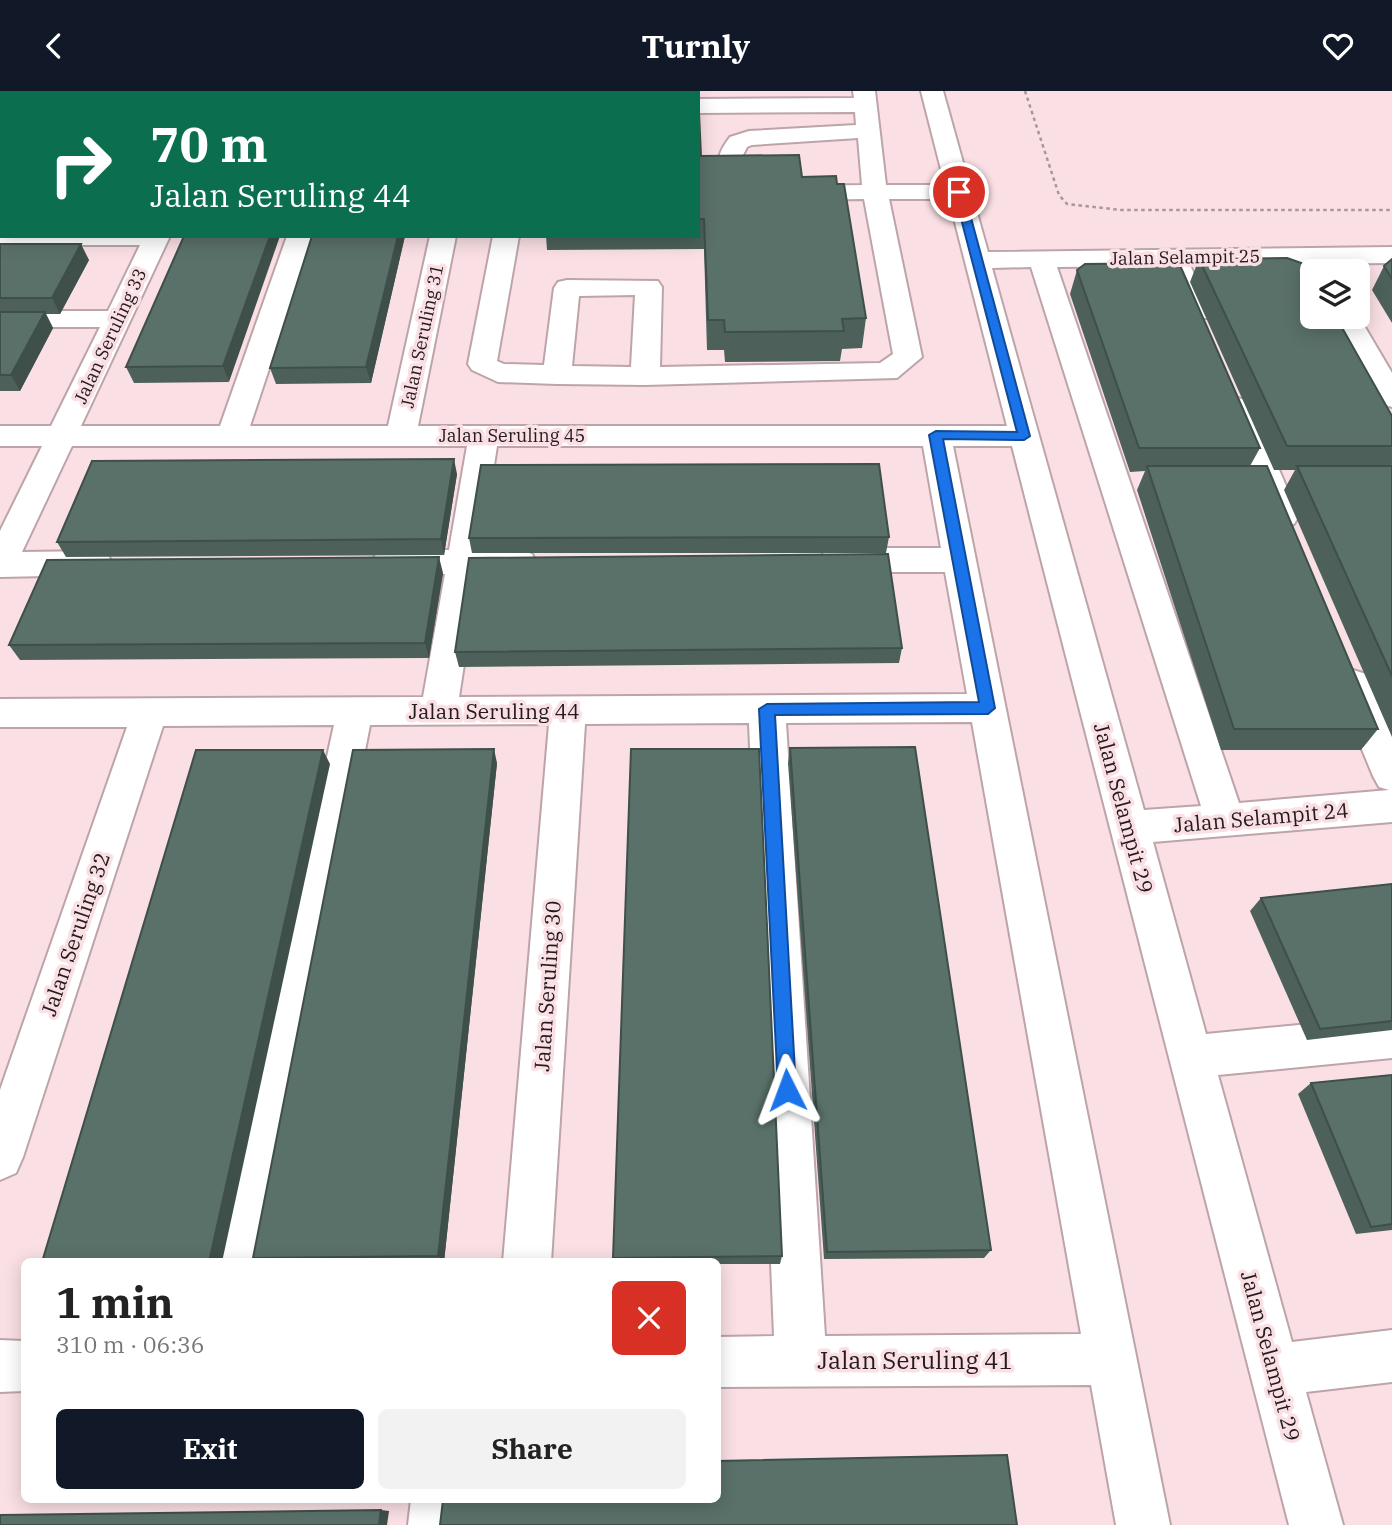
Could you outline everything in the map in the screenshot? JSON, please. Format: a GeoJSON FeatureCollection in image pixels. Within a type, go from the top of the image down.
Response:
{"type":"FeatureCollection","features":[{"type":"Feature","properties":{"kind":"street","name":"Jalan Selampit 29"},"geometry":{"type":"LineString","coordinates":[[932,91],[1316,1525]]}},
{"type":"Feature","properties":{"kind":"street"},"geometry":{"type":"LineString","coordinates":[[506,238],[482,364],[498,373],[645,376],[887,372],[908,357],[875,193],[865,98],[813,98],[700,106]]}},
{"type":"Feature","properties":{"kind":"street"},"geometry":{"type":"LineString","coordinates":[[732,169],[730,157],[738,142],[749,138],[867,131]]}},
{"type":"Feature","properties":{"kind":"street"},"geometry":{"type":"LineString","coordinates":[[798,193],[959,192]]}},
{"type":"Feature","properties":{"kind":"street","name":"Jalan Seruling 33"},"geometry":{"type":"LineString","coordinates":[[0,564],[157,238]]}},
{"type":"Feature","properties":{"kind":"street"},"geometry":{"type":"LineString","coordinates":[[232,435],[299,238]]}},
{"type":"Feature","properties":{"kind":"street","name":"Jalan Seruling 31"},"geometry":{"type":"LineString","coordinates":[[401,435],[443,238]]}},
{"type":"Feature","properties":{"kind":"street","name":"Jalan Selampit 25"},"geometry":{"type":"LineString","coordinates":[[1353,259],[1392,255]]}},
{"type":"Feature","properties":{"kind":"street"},"geometry":{"type":"LineString","coordinates":[[1174,257],[1210,342]]}},
{"type":"Feature","properties":{"kind":"street","name":"Jalan Selampit 25"},"geometry":{"type":"LineString","coordinates":[[977,260],[1174,257],[1300,262]]}},
{"type":"Feature","properties":{"kind":"street"},"geometry":{"type":"LineString","coordinates":[[1041,258],[1126,477],[1225,820]]}},
{"type":"Feature","properties":{"kind":"street"},"geometry":{"type":"LineString","coordinates":[[557,375],[567,288],[649,288],[645,376]]}},
{"type":"Feature","properties":{"kind":"street"},"geometry":{"type":"LineString","coordinates":[[0,319],[117,319]]}},
{"type":"Feature","properties":{"kind":"street"},"geometry":{"type":"LineString","coordinates":[[1352,329],[1392,398]]}},
{"type":"Feature","properties":{"kind":"street"},"geometry":{"type":"LineString","coordinates":[[1225,379],[1292,539]]}},
{"type":"Feature","properties":{"kind":"street"},"geometry":{"type":"LineString","coordinates":[[439,711],[484,434]]}},
{"type":"Feature","properties":{"kind":"street"},"geometry":{"type":"LineString","coordinates":[[936,435],[1143,1525]]}},
{"type":"Feature","properties":{"kind":"street","name":"Jalan Seruling 45"},"geometry":{"type":"LineString","coordinates":[[0,436],[1024,436]]}},
{"type":"Feature","properties":{"kind":"street"},"geometry":{"type":"LineString","coordinates":[[808,560],[960,559]]}},
{"type":"Feature","properties":{"kind":"street"},"geometry":{"type":"LineString","coordinates":[[351,562],[545,562]]}},
{"type":"Feature","properties":{"kind":"street"},"geometry":{"type":"LineString","coordinates":[[0,564],[127,563]]}},
{"type":"Feature","properties":{"kind":"street"},"geometry":{"type":"LineString","coordinates":[[1340,651],[1392,776]]}},
{"type":"Feature","properties":{"kind":"street","name":"Jalan Seruling 44"},"geometry":{"type":"LineString","coordinates":[[0,713],[988,708]]}},
{"type":"Feature","properties":{"kind":"street"},"geometry":{"type":"LineString","coordinates":[[767,709],[801,1361]]}},
{"type":"Feature","properties":{"kind":"street","name":"Jalan Seruling 30"},"geometry":{"type":"LineString","coordinates":[[527,1258],[568,710]]}},
{"type":"Feature","properties":{"kind":"street"},"geometry":{"type":"LineString","coordinates":[[241,1258],[355,711]]}},
{"type":"Feature","properties":{"kind":"street","name":"Jalan Seruling 32"},"geometry":{"type":"LineString","coordinates":[[0,1157],[150,712]]}},
{"type":"Feature","properties":{"kind":"street","name":"Jalan Selampit 24"},"geometry":{"type":"LineString","coordinates":[[1129,828],[1392,806]]}},
{"type":"Feature","properties":{"kind":"street"},"geometry":{"type":"LineString","coordinates":[[1191,1057],[1392,1037]]}},
{"type":"Feature","properties":{"kind":"street"},"geometry":{"type":"LineString","coordinates":[[1275,1370],[1392,1356]]}},
{"type":"Feature","properties":{"kind":"street","name":"Jalan Seruling 41"},"geometry":{"type":"LineString","coordinates":[[721,1362],[1112,1359]]}},
{"type":"Feature","properties":{"kind":"street"},"geometry":{"type":"LineString","coordinates":[[0,1366],[21,1366]]}},
{"type":"Feature","properties":{"kind":"street"},"geometry":{"type":"LineString","coordinates":[[435,1525],[438,1503]]}},
{"type":"Feature","properties":{"kind":"path"},"geometry":{"type":"LineString","coordinates":[[1025,91],[1059,195],[1068,204],[1121,210],[1392,210]]}},
{"type":"Feature","properties":{"kind":"building"},"geometry":{"type":"Polygon","coordinates":[[[700,134],[701,156],[799,155],[802,177],[836,176],[837,184],[844,184],[866,318],[842,319],[844,331],[725,332],[724,320],[708,320],[704,219],[700,219],[700,134]]]}},
{"type":"Feature","properties":{"kind":"building"},"geometry":{"type":"Polygon","coordinates":[[[183,238],[269,238],[223,366],[126,367],[183,238]]]}},
{"type":"Feature","properties":{"kind":"building"},"geometry":{"type":"Polygon","coordinates":[[[311,238],[398,238],[366,367],[270,368],[311,238]]]}},
{"type":"Feature","properties":{"kind":"building"},"geometry":{"type":"Polygon","coordinates":[[[0,244],[81,244],[52,298],[0,298],[0,244]]]}},
{"type":"Feature","properties":{"kind":"building"},"geometry":{"type":"Polygon","coordinates":[[[1287,258],[1300,263],[1300,329],[1343,329],[1392,416],[1392,446],[1287,446],[1199,259],[1287,258]]]}},
{"type":"Feature","properties":{"kind":"building"},"geometry":{"type":"Polygon","coordinates":[[[1392,259],[1392,279],[1384,266],[1392,259]]]}},
{"type":"Feature","properties":{"kind":"building"},"geometry":{"type":"Polygon","coordinates":[[[1179,263],[1260,448],[1139,448],[1077,270],[1085,264],[1179,263]]]}},
{"type":"Feature","properties":{"kind":"building"},"geometry":{"type":"Polygon","coordinates":[[[0,312],[45,312],[11,375],[0,375],[0,312]]]}},
{"type":"Feature","properties":{"kind":"building"},"geometry":{"type":"Polygon","coordinates":[[[454,459],[441,539],[57,542],[92,461],[454,459]]]}},
{"type":"Feature","properties":{"kind":"building"},"geometry":{"type":"Polygon","coordinates":[[[879,464],[889,537],[469,538],[481,465],[879,464]]]}},
{"type":"Feature","properties":{"kind":"building"},"geometry":{"type":"Polygon","coordinates":[[[1147,466],[1267,466],[1378,729],[1234,729],[1147,466]]]}},
{"type":"Feature","properties":{"kind":"building"},"geometry":{"type":"Polygon","coordinates":[[[1297,466],[1392,466],[1392,676],[1297,466]]]}},
{"type":"Feature","properties":{"kind":"building"},"geometry":{"type":"Polygon","coordinates":[[[888,554],[902,648],[455,652],[469,558],[888,554]]]}},
{"type":"Feature","properties":{"kind":"building"},"geometry":{"type":"Polygon","coordinates":[[[439,557],[425,643],[9,645],[47,560],[439,557]]]}},
{"type":"Feature","properties":{"kind":"building"},"geometry":{"type":"Polygon","coordinates":[[[915,747],[991,1250],[827,1252],[790,748],[915,747]]]}},
{"type":"Feature","properties":{"kind":"building"},"geometry":{"type":"Polygon","coordinates":[[[494,749],[438,1256],[253,1258],[353,750],[494,749]]]}},
{"type":"Feature","properties":{"kind":"building"},"geometry":{"type":"Polygon","coordinates":[[[631,749],[759,749],[782,1256],[613,1258],[631,749]]]}},
{"type":"Feature","properties":{"kind":"building"},"geometry":{"type":"Polygon","coordinates":[[[196,750],[323,750],[210,1258],[43,1258],[196,750]]]}},
{"type":"Feature","properties":{"kind":"building"},"geometry":{"type":"Polygon","coordinates":[[[1392,884],[1392,1021],[1320,1029],[1261,898],[1392,884]]]}},
{"type":"Feature","properties":{"kind":"building"},"geometry":{"type":"Polygon","coordinates":[[[1392,1075],[1392,1224],[1371,1227],[1311,1083],[1392,1075]]]}},
{"type":"Feature","properties":{"kind":"building"},"geometry":{"type":"Polygon","coordinates":[[[1007,1455],[1017,1525],[440,1525],[443,1503],[721,1503],[721,1461],[1007,1455]]]}},
{"type":"Feature","properties":{"kind":"building"},"geometry":{"type":"Polygon","coordinates":[[[381,1510],[379,1525],[0,1525],[0,1515],[381,1510]]]}},
{"type":"Feature","properties":{"kind":"route"},"geometry":{"type":"LineString","coordinates":[[787,1090],[767,709],[988,708],[936,435],[1024,436],[959,192]]}}]}
